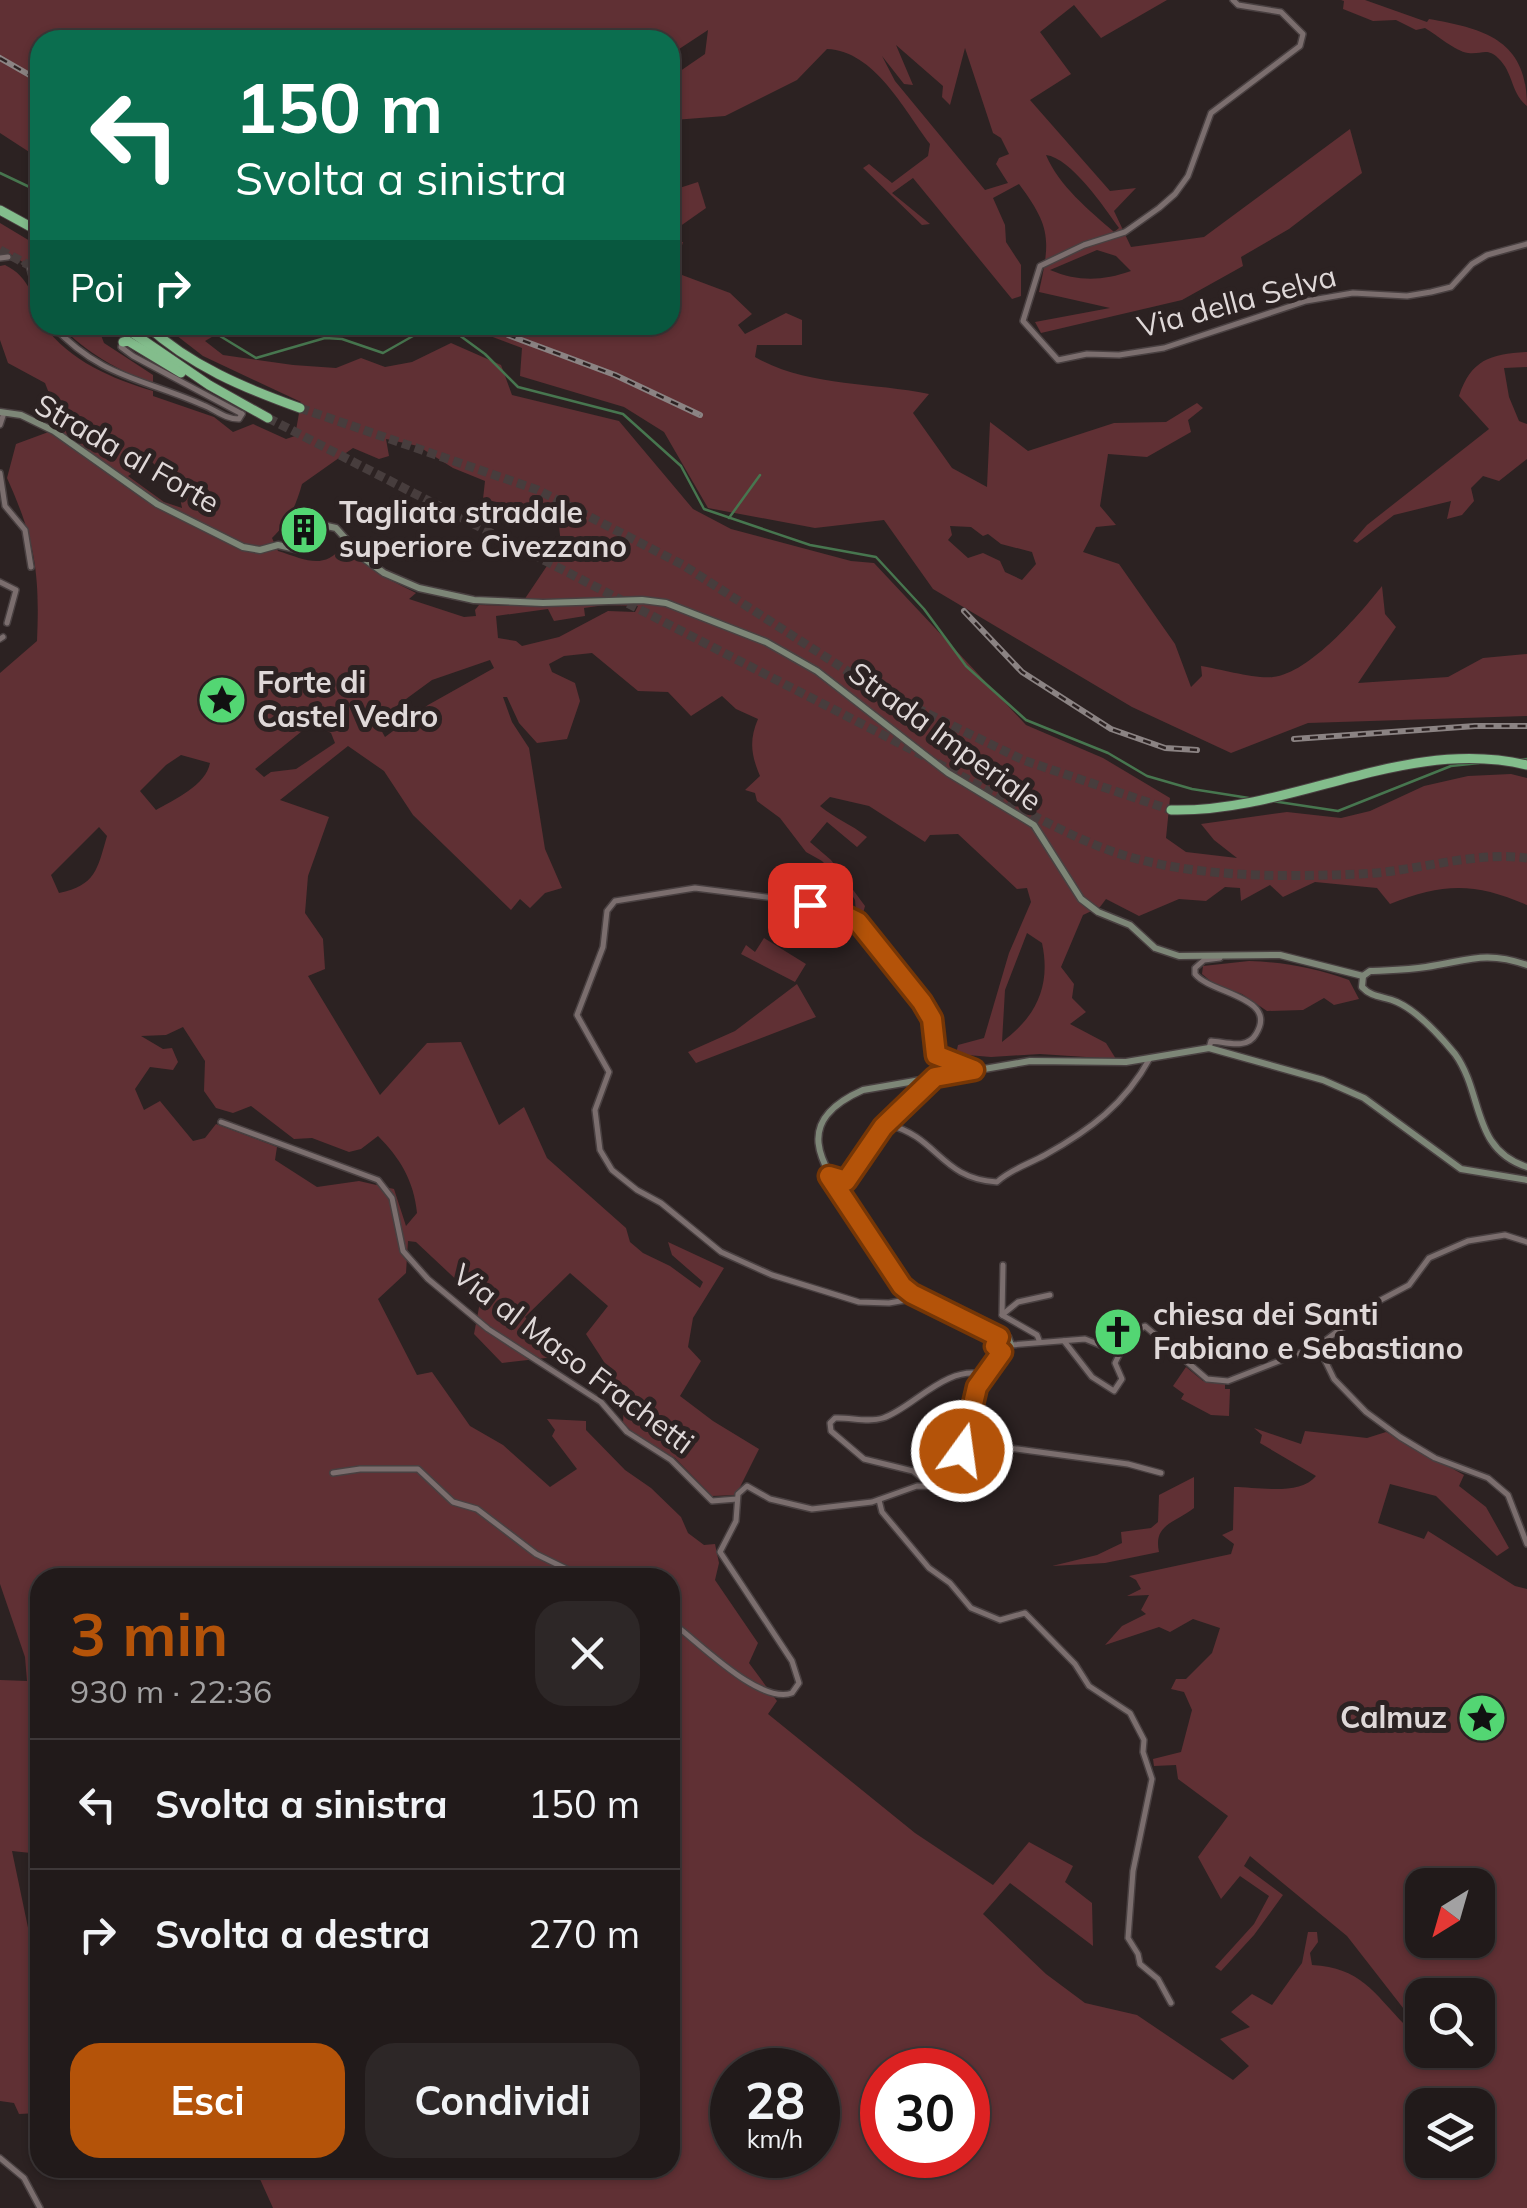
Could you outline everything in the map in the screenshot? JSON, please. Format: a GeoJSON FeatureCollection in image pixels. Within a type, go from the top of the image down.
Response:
{"type":"FeatureCollection","features":[{"type":"Feature","properties":{"kind":"highway"},"geometry":{"type":"LineString","coordinates":[[0,210],[30,226]]}},
{"type":"Feature","properties":{"kind":"highway"},"geometry":{"type":"LineString","coordinates":[[136,335],[209,385]]}},
{"type":"Feature","properties":{"kind":"highway"},"geometry":{"type":"LineString","coordinates":[[158,335],[222,377],[300,408]]}},
{"type":"Feature","properties":{"kind":"highway"},"geometry":{"type":"LineString","coordinates":[[123,342],[128,341],[268,418]]}},
{"type":"Feature","properties":{"kind":"highway"},"geometry":{"type":"LineString","coordinates":[[1171,810],[1208,810],[1264,802],[1426,759],[1484,758],[1527,766]]}},
{"type":"Feature","properties":{"kind":"street","name":"Via della Selva"},"geometry":{"type":"LineString","coordinates":[[1233,0],[1281,12],[1303,34],[1300,46],[1211,113],[1188,176],[1159,208],[1126,232],[1084,245],[1040,266],[1023,321],[1058,360],[1164,348],[1306,300],[1354,293],[1407,296],[1431,292],[1451,287],[1487,254],[1527,244]]}},
{"type":"Feature","properties":{"kind":"street"},"geometry":{"type":"LineString","coordinates":[[61,335],[117,375],[204,405],[232,420],[242,417],[239,411],[124,351],[123,342]]}},
{"type":"Feature","properties":{"kind":"street"},"geometry":{"type":"LineString","coordinates":[[0,425],[2,412]]}},
{"type":"Feature","properties":{"kind":"street","name":"Strada al Forte"},"geometry":{"type":"LineString","coordinates":[[2,412],[33,420],[54,431],[157,504],[250,550],[278,546],[296,549],[319,530],[327,526],[336,528]]}},
{"type":"Feature","properties":{"kind":"street"},"geometry":{"type":"LineString","coordinates":[[0,473],[6,506],[25,530],[31,567]]}},
{"type":"Feature","properties":{"kind":"street","name":"Strada Imperiale"},"geometry":{"type":"LineString","coordinates":[[336,528],[362,557],[384,573],[449,596],[544,603],[642,600],[687,610],[766,642],[816,671],[948,773],[1034,824],[1081,899],[1098,912],[1130,925],[1155,948],[1179,956],[1235,954],[1305,959],[1362,976]]}},
{"type":"Feature","properties":{"kind":"street"},"geometry":{"type":"LineString","coordinates":[[0,582],[16,590],[6,624]]}},
{"type":"Feature","properties":{"kind":"street"},"geometry":{"type":"LineString","coordinates":[[917,1298],[889,1303],[858,1302],[746,1265],[721,1252],[661,1203],[612,1170],[600,1150],[594,1110],[609,1072],[578,1015],[602,947],[607,911],[615,901],[695,888],[790,900],[838,912],[858,922],[914,990],[932,1019],[936,1055],[974,1070]]}},
{"type":"Feature","properties":{"kind":"street"},"geometry":{"type":"LineString","coordinates":[[1209,1048],[1211,1041],[1250,1042],[1258,1032],[1258,1008],[1195,974],[1195,968],[1204,960],[1235,954]]}},
{"type":"Feature","properties":{"kind":"street"},"geometry":{"type":"LineString","coordinates":[[1527,965],[1499,956],[1482,956],[1362,976],[1362,987],[1369,994],[1408,1008],[1457,1057],[1496,1150],[1510,1162],[1527,1167]]}},
{"type":"Feature","properties":{"kind":"street"},"geometry":{"type":"LineString","coordinates":[[1011,1345],[1008,1337],[999,1337],[917,1298],[902,1286],[822,1165],[818,1141],[824,1120],[834,1106],[862,1090],[1044,1059],[1126,1062],[1209,1048],[1323,1080],[1364,1098],[1461,1169],[1527,1180]]}},
{"type":"Feature","properties":{"kind":"street"},"geometry":{"type":"LineString","coordinates":[[888,1125],[914,1133],[961,1175],[996,1182],[1110,1114],[1150,1058]]}},
{"type":"Feature","properties":{"kind":"street"},"geometry":{"type":"LineString","coordinates":[[829,1176],[846,1181],[856,1161],[883,1127],[935,1077]]}},
{"type":"Feature","properties":{"kind":"street","name":"Via al Maso Frachetti"},"geometry":{"type":"LineString","coordinates":[[221,1122],[378,1180],[392,1198],[399,1242],[412,1262],[488,1329],[582,1386],[602,1402],[627,1432],[671,1460],[712,1500],[738,1499],[747,1486],[766,1498],[805,1509],[878,1500]]}},
{"type":"Feature","properties":{"kind":"street"},"geometry":{"type":"LineString","coordinates":[[1062,1340],[1092,1377],[1114,1391],[1122,1378],[1115,1364],[1120,1353],[1130,1334],[1145,1326],[1206,1380],[1228,1381],[1318,1346],[1376,1303],[1409,1285],[1429,1258],[1468,1241],[1504,1235],[1527,1242]]}},
{"type":"Feature","properties":{"kind":"street"},"geometry":{"type":"LineString","coordinates":[[1002,1315],[1003,1265]]}},
{"type":"Feature","properties":{"kind":"street"},"geometry":{"type":"LineString","coordinates":[[1002,1315],[1018,1302],[1050,1294]]}},
{"type":"Feature","properties":{"kind":"street"},"geometry":{"type":"LineString","coordinates":[[1002,1315],[1037,1335],[1039,1340]]}},
{"type":"Feature","properties":{"kind":"street"},"geometry":{"type":"LineString","coordinates":[[999,1337],[995,1346],[1002,1352]]}},
{"type":"Feature","properties":{"kind":"street"},"geometry":{"type":"LineString","coordinates":[[1120,1353],[1094,1340],[1078,1338],[1011,1345],[977,1387],[962,1451],[966,1474],[963,1484],[951,1489],[912,1487],[878,1500],[882,1512],[929,1568],[950,1583],[971,1608],[1000,1620],[1026,1612],[1075,1664],[1089,1686],[1130,1713],[1137,1725],[1152,1779],[1133,1871],[1128,1938],[1140,1964],[1158,1979],[1171,2003]]}},
{"type":"Feature","properties":{"kind":"street"},"geometry":{"type":"LineString","coordinates":[[1318,1346],[1334,1379],[1366,1412],[1434,1458],[1488,1478],[1508,1494],[1527,1544]]}},
{"type":"Feature","properties":{"kind":"street"},"geometry":{"type":"LineString","coordinates":[[931,1485],[913,1471],[864,1459],[830,1430],[830,1423],[834,1418],[886,1418],[936,1384],[975,1372],[984,1375]]}},
{"type":"Feature","properties":{"kind":"street"},"geometry":{"type":"LineString","coordinates":[[965,1442],[1161,1472]]}},
{"type":"Feature","properties":{"kind":"street"},"geometry":{"type":"LineString","coordinates":[[333,1473],[360,1469],[418,1470],[453,1502],[477,1510],[536,1554],[565,1568]]}},
{"type":"Feature","properties":{"kind":"street"},"geometry":{"type":"LineString","coordinates":[[680,1630],[772,1695],[788,1695],[798,1687],[792,1661],[720,1552],[736,1520],[738,1499]]}},
{"type":"Feature","properties":{"kind":"street"},"geometry":{"type":"LineString","coordinates":[[0,2158],[24,2178],[40,2208]]}},
{"type":"Feature","properties":{"kind":"shaded area"},"geometry":{"type":"Polygon","coordinates":[[[0,0],[1167,0],[1101,38],[1074,5],[1040,32],[1071,74],[1030,100],[1110,191],[1136,188],[1114,211],[1131,247],[1204,237],[1350,129],[1362,173],[1289,229],[1241,257],[1243,266],[1182,300],[1041,333],[1035,322],[1110,308],[1039,292],[1046,235],[1038,212],[1019,184],[993,198],[1005,225],[1006,242],[1021,265],[1021,296],[1012,299],[913,178],[892,193],[930,224],[922,225],[863,168],[869,164],[892,183],[928,156],[930,144],[887,84],[860,60],[844,52],[827,49],[797,80],[725,116],[680,120],[680,71],[705,54],[708,30],[680,48],[680,30],[30,30],[30,152],[0,133],[0,0]],[[896,45],[913,85],[904,84],[882,56],[895,81],[985,190],[1008,183],[996,164],[1009,154],[1001,138],[993,133],[965,48],[950,105],[942,97],[943,86],[896,45]],[[1046,155],[1085,206],[1114,232],[1119,228],[1076,174],[1046,155]],[[1097,250],[1050,270],[1090,279],[1131,271],[1116,256],[1097,250]]]}},
{"type":"Feature","properties":{"kind":"shaded area"},"geometry":{"type":"Polygon","coordinates":[[[1341,0],[1365,0],[1427,22],[1429,19],[1485,34],[1511,52],[1520,66],[1527,106],[1494,55],[1463,52],[1425,28],[1416,30],[1396,20],[1373,21],[1343,9],[1341,0]]]}},
{"type":"Feature","properties":{"kind":"shaded area"},"geometry":{"type":"Polygon","coordinates":[[[698,182],[706,208],[680,226],[680,188],[698,182]]]}},
{"type":"Feature","properties":{"kind":"shaded area"},"geometry":{"type":"Polygon","coordinates":[[[0,223],[30,241],[30,267],[10,254],[0,256],[0,223]]]}},
{"type":"Feature","properties":{"kind":"shaded area"},"geometry":{"type":"Polygon","coordinates":[[[5,265],[20,276],[30,292],[30,335],[52,335],[79,359],[153,391],[153,396],[214,417],[233,432],[253,424],[286,439],[295,436],[301,402],[203,356],[176,335],[215,335],[205,341],[223,355],[336,368],[361,358],[385,367],[412,362],[451,343],[501,365],[512,395],[619,421],[693,509],[731,529],[851,561],[874,563],[1026,725],[1103,758],[1170,798],[1166,838],[1186,852],[1237,858],[1201,824],[1287,812],[1341,818],[1370,811],[1424,786],[1468,776],[1511,774],[1527,778],[1527,905],[1491,892],[1459,888],[1426,892],[1390,904],[1377,888],[1315,882],[1283,897],[1270,885],[1241,901],[1240,888],[1225,887],[1206,901],[1179,899],[1139,916],[1106,899],[1100,907],[1083,915],[1061,967],[1074,984],[1072,998],[1086,1012],[1070,1024],[1106,1043],[1116,1059],[956,1054],[958,1045],[984,1038],[1009,953],[1031,902],[1027,888],[1017,889],[958,834],[930,835],[925,842],[869,806],[830,797],[820,806],[867,837],[857,847],[827,822],[810,842],[831,860],[865,906],[862,917],[856,914],[855,900],[845,884],[822,861],[806,852],[780,818],[757,801],[755,793],[745,790],[760,776],[752,748],[758,719],[736,709],[722,696],[691,716],[668,692],[638,691],[592,653],[564,656],[549,664],[552,672],[575,683],[580,701],[567,739],[537,743],[519,723],[507,697],[503,697],[512,722],[529,748],[545,849],[562,888],[545,893],[530,908],[520,899],[511,910],[413,815],[384,771],[348,746],[280,800],[329,817],[308,876],[305,913],[323,939],[325,969],[308,976],[380,1095],[427,1043],[461,1042],[499,1125],[524,1107],[547,1158],[626,1228],[630,1242],[700,1288],[703,1282],[672,1255],[668,1242],[724,1268],[693,1318],[688,1347],[701,1361],[680,1396],[759,1449],[736,1495],[712,1496],[675,1458],[642,1441],[623,1423],[617,1387],[586,1334],[608,1306],[570,1273],[525,1317],[563,1356],[502,1363],[474,1334],[480,1302],[416,1242],[408,1241],[406,1273],[378,1299],[417,1375],[432,1372],[470,1426],[503,1445],[550,1487],[577,1469],[552,1436],[555,1430],[547,1419],[586,1421],[586,1430],[625,1470],[681,1517],[688,1533],[704,1545],[715,1544],[719,1563],[715,1580],[758,1643],[749,1663],[777,1701],[768,1714],[915,1833],[993,1885],[1029,1842],[1073,1866],[1065,1882],[1092,1903],[1093,1946],[1010,1883],[983,1914],[1046,1974],[1085,2003],[1137,2015],[1233,2080],[1249,2066],[1220,2039],[1250,2027],[1231,2012],[1252,1994],[1272,2005],[1302,1963],[1308,1932],[1317,1932],[1318,1942],[1310,1953],[1312,1965],[1355,1977],[1405,2025],[1405,2068],[1495,2068],[1495,1978],[1405,1978],[1405,2010],[1347,1936],[1250,1856],[1244,1866],[1283,1895],[1221,1971],[1215,1967],[1254,1924],[1269,1896],[1240,1876],[1221,1899],[1198,1857],[1228,1816],[1178,1779],[1176,1765],[1154,1766],[1153,1759],[1181,1752],[1192,1710],[1184,1692],[1171,1689],[1176,1679],[1186,1679],[1212,1653],[1220,1628],[1193,1619],[1170,1632],[1159,1627],[1105,1645],[1122,1626],[1146,1614],[1141,1610],[1149,1595],[1127,1596],[1141,1589],[1129,1576],[1231,1554],[1234,1544],[1222,1535],[1233,1530],[1234,1487],[1289,1488],[1316,1476],[1260,1443],[1262,1435],[1254,1428],[1301,1444],[1305,1431],[1367,1438],[1386,1432],[1464,1475],[1459,1486],[1486,1507],[1509,1548],[1497,1556],[1436,1496],[1390,1484],[1378,1523],[1424,1539],[1428,1531],[1515,1586],[1527,1589],[1527,2208],[273,2208],[260,2178],[680,2178],[680,1568],[30,1568],[30,1853],[12,1851],[30,1937],[30,2113],[19,2114],[14,2103],[0,2101],[0,1680],[27,1681],[25,1657],[0,1584],[0,673],[37,641],[38,617],[30,539],[7,478],[16,444],[62,427],[45,383],[8,363],[0,340],[0,266],[5,265]],[[386,439],[389,456],[379,459],[353,448],[302,484],[291,514],[272,538],[278,551],[321,561],[343,547],[380,575],[416,593],[409,599],[464,617],[476,616],[479,605],[520,606],[561,545],[558,516],[483,499],[485,481],[453,468],[418,446],[386,439]],[[151,461],[128,476],[164,502],[182,508],[178,488],[151,461]],[[638,606],[584,608],[585,616],[554,621],[548,609],[496,616],[498,638],[522,646],[559,637],[608,611],[635,612],[638,606]],[[490,660],[432,680],[376,721],[385,737],[428,705],[494,668],[490,660]],[[312,723],[255,769],[264,777],[271,772],[296,769],[335,743],[331,733],[312,723]],[[181,755],[140,791],[156,810],[196,785],[210,763],[181,755]],[[99,827],[51,875],[59,893],[81,886],[97,867],[107,836],[99,827]],[[1027,933],[1005,990],[1002,1042],[1024,1021],[1043,986],[1042,943],[1027,933]],[[183,1027],[166,1035],[141,1036],[163,1049],[172,1048],[178,1062],[173,1070],[150,1067],[135,1089],[144,1110],[160,1101],[193,1141],[205,1138],[216,1124],[277,1147],[275,1160],[317,1187],[359,1181],[394,1189],[406,1226],[417,1213],[405,1171],[378,1136],[361,1149],[349,1152],[312,1138],[294,1139],[251,1106],[233,1113],[216,1108],[204,1091],[205,1061],[183,1027]]]}},
{"type":"Feature","properties":{"kind":"shaded area"},"geometry":{"type":"Polygon","coordinates":[[[680,274],[730,293],[752,314],[738,325],[745,334],[786,313],[802,320],[802,345],[757,345],[755,357],[775,367],[818,379],[929,394],[913,413],[952,468],[987,487],[990,422],[1028,451],[1114,423],[1166,422],[1197,403],[1203,408],[1188,420],[1191,432],[1147,457],[1108,454],[1100,506],[1116,525],[1096,527],[1083,552],[1119,564],[1175,644],[1191,687],[1202,676],[1201,666],[1273,677],[1303,665],[1333,640],[1382,586],[1385,614],[1396,627],[1358,683],[1448,677],[1483,658],[1527,654],[1527,716],[1308,723],[1231,753],[1132,707],[933,589],[884,520],[815,528],[708,508],[664,432],[624,407],[520,376],[522,348],[488,335],[680,335],[680,274]],[[950,526],[952,535],[948,540],[968,558],[983,553],[1000,561],[1005,572],[1022,580],[1036,564],[1032,552],[1001,544],[988,534],[983,536],[971,527],[950,526]]]}},
{"type":"Feature","properties":{"kind":"shaded area"},"geometry":{"type":"Polygon","coordinates":[[[71,335],[101,335],[104,343],[153,375],[153,384],[103,360],[71,335]]]}},
{"type":"Feature","properties":{"kind":"shaded area"},"geometry":{"type":"Polygon","coordinates":[[[1527,352],[1527,367],[1504,368],[1509,397],[1519,421],[1527,424],[1527,459],[1499,481],[1483,476],[1471,488],[1474,501],[1462,515],[1447,519],[1451,501],[1394,515],[1357,543],[1353,541],[1367,525],[1489,429],[1459,396],[1469,374],[1492,357],[1527,352]]]}},
{"type":"Feature","properties":{"kind":"shaded area"},"geometry":{"type":"Polygon","coordinates":[[[764,938],[806,964],[795,982],[741,954],[746,945],[755,952],[764,938]]]}},
{"type":"Feature","properties":{"kind":"shaded area"},"geometry":{"type":"Polygon","coordinates":[[[1249,961],[1300,966],[1349,980],[1359,999],[1334,1005],[1324,998],[1303,1010],[1267,1011],[1202,974],[1203,966],[1249,961]]]}},
{"type":"Feature","properties":{"kind":"shaded area"},"geometry":{"type":"Polygon","coordinates":[[[797,984],[816,1017],[696,1063],[688,1052],[735,1031],[797,984]]]}},
{"type":"Feature","properties":{"kind":"shaded area"},"geometry":{"type":"Polygon","coordinates":[[[1186,1367],[1203,1381],[1225,1384],[1225,1389],[1230,1389],[1229,1416],[1211,1415],[1181,1399],[1184,1394],[1173,1386],[1186,1367]]]}},
{"type":"Feature","properties":{"kind":"shaded area"},"geometry":{"type":"Polygon","coordinates":[[[1194,1477],[1194,1508],[1162,1530],[1159,1552],[1105,1563],[1052,1566],[1097,1555],[1122,1543],[1121,1532],[1151,1528],[1158,1522],[1159,1495],[1194,1477]]]}},
{"type":"Feature","properties":{"kind":"waterway"},"geometry":{"type":"LineString","coordinates":[[0,173],[30,187]]}},
{"type":"Feature","properties":{"kind":"waterway"},"geometry":{"type":"LineString","coordinates":[[219,335],[256,358],[325,338],[342,339],[383,353],[415,335]]}},
{"type":"Feature","properties":{"kind":"waterway"},"geometry":{"type":"LineString","coordinates":[[459,335],[518,387],[623,414],[681,466],[704,509],[810,545],[876,557],[924,609],[966,666],[1026,720],[1108,753],[1147,776],[1192,789],[1249,798]]}},
{"type":"Feature","properties":{"kind":"waterway"},"geometry":{"type":"LineString","coordinates":[[729,518],[760,475]]}},
{"type":"Feature","properties":{"kind":"waterway"},"geometry":{"type":"LineString","coordinates":[[1517,760],[1527,759]]}},
{"type":"Feature","properties":{"kind":"waterway"},"geometry":{"type":"LineString","coordinates":[[1272,801],[1338,811],[1451,766],[1479,763]]}},
{"type":"Feature","properties":{"kind":"tunnel"},"geometry":{"type":"LineString","coordinates":[[0,250],[30,266]]}},
{"type":"Feature","properties":{"kind":"tunnel"},"geometry":{"type":"LineString","coordinates":[[8,257],[30,269]]}},
{"type":"Feature","properties":{"kind":"tunnel"},"geometry":{"type":"LineString","coordinates":[[300,408],[538,490],[683,565],[869,685],[1023,760],[1171,810]]}},
{"type":"Feature","properties":{"kind":"tunnel"},"geometry":{"type":"LineString","coordinates":[[268,418],[924,756]]}},
{"type":"Feature","properties":{"kind":"tunnel"},"geometry":{"type":"LineString","coordinates":[[937,763],[1076,837],[1123,855],[1181,868],[1241,874],[1331,875],[1485,857],[1527,858]]}},
{"type":"Feature","properties":{"kind":"railway"},"geometry":{"type":"LineString","coordinates":[[0,58],[30,75]]}},
{"type":"Feature","properties":{"kind":"railway"},"geometry":{"type":"LineString","coordinates":[[508,335],[615,375],[700,415]]}},
{"type":"Feature","properties":{"kind":"railway"},"geometry":{"type":"LineString","coordinates":[[964,611],[1022,672],[1111,729],[1165,748],[1197,750]]}},
{"type":"Feature","properties":{"kind":"railway"},"geometry":{"type":"LineString","coordinates":[[1294,739],[1527,726]]}},
{"type":"Feature","properties":{"kind":"place","name":"Tagliata stradale superiore Civezzano"},"geometry":{"type":"Point","coordinates":[304,530]}},
{"type":"Feature","properties":{"kind":"place","name":"Forte di Castel Vedro"},"geometry":{"type":"Point","coordinates":[222,700]}},
{"type":"Feature","properties":{"kind":"place","name":"chiesa dei Santi Fabiano e Sebastiano"},"geometry":{"type":"Point","coordinates":[1118,1332]}},
{"type":"Feature","properties":{"kind":"place","name":"Calmuz"},"geometry":{"type":"Point","coordinates":[1482,1718]}},
{"type":"Feature","properties":{"kind":"route"},"geometry":{"type":"LineString","coordinates":[[810,905],[858,922],[914,990],[932,1019],[936,1055],[974,1070],[935,1077],[883,1127],[856,1161],[846,1181],[829,1176],[902,1286],[917,1298],[999,1337],[995,1346],[1002,1352],[977,1387],[962,1451]]}}]}
